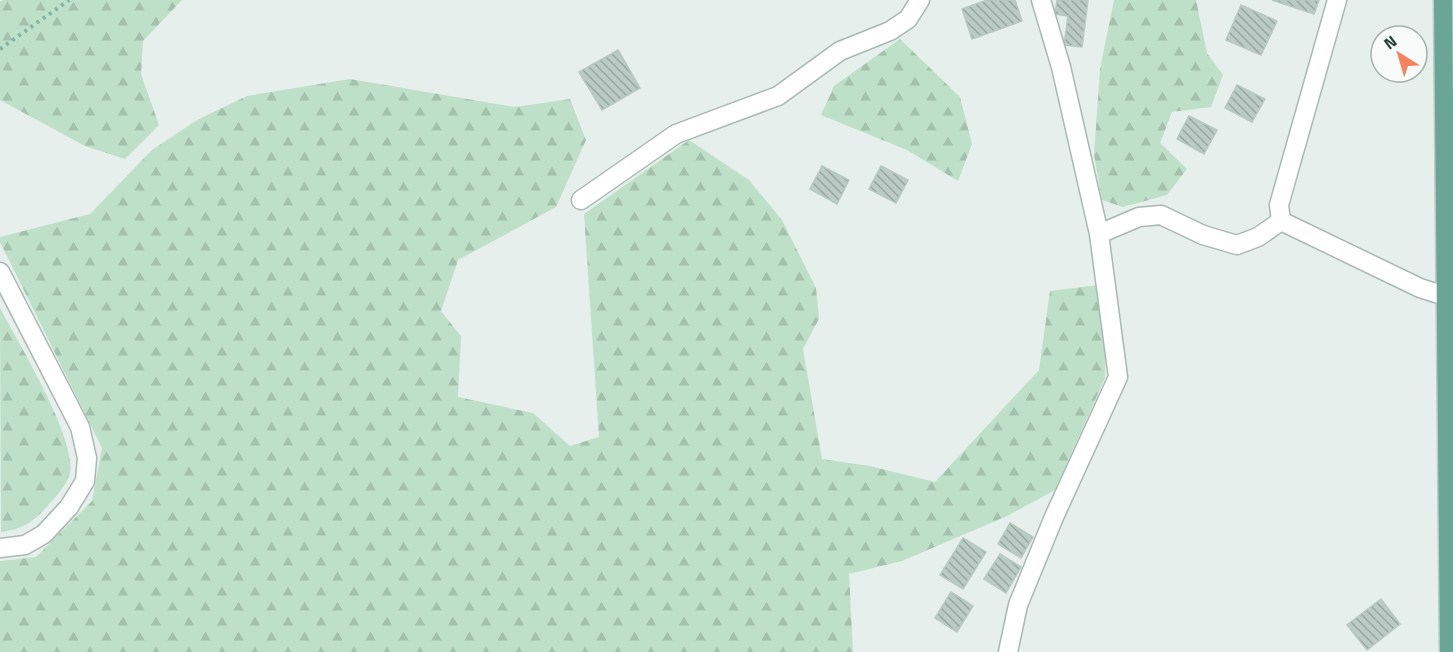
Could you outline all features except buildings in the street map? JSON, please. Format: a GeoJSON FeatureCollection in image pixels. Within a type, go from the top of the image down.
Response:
{"type":"FeatureCollection","features":[{"type":"Feature","properties":{"kind":"main road"},"geometry":{"type":"LineString","coordinates":[[1443,0],[1448,297],[1449,652]]}},
{"type":"Feature","properties":{"kind":"street"},"geometry":{"type":"LineString","coordinates":[[581,201],[676,134],[777,96],[840,51],[890,31],[908,19],[920,0]]}},
{"type":"Feature","properties":{"kind":"street"},"geometry":{"type":"LineString","coordinates":[[1008,652],[1018,605],[1053,518],[1118,377],[1099,234],[1061,67],[1041,0]]}},
{"type":"Feature","properties":{"kind":"street"},"geometry":{"type":"LineString","coordinates":[[1281,221],[1279,205],[1337,0]]}},
{"type":"Feature","properties":{"kind":"street"},"geometry":{"type":"LineString","coordinates":[[1099,234],[1139,217],[1161,215],[1203,234],[1237,245],[1258,237],[1281,221]]}},
{"type":"Feature","properties":{"kind":"street"},"geometry":{"type":"LineString","coordinates":[[1281,221],[1420,288],[1448,297]]}},
{"type":"Feature","properties":{"kind":"street"},"geometry":{"type":"LineString","coordinates":[[0,272],[80,427],[87,458],[85,481],[69,507],[44,534],[25,545],[0,548]]}},
{"type":"Feature","properties":{"kind":"path"},"geometry":{"type":"LineString","coordinates":[[0,49],[69,0]]}},
{"type":"Feature","properties":{"kind":"green space"},"geometry":{"type":"Polygon","coordinates":[[[3,0],[182,0],[143,41],[141,74],[159,125],[125,159],[85,146],[0,100],[0,2],[3,0]]]}},
{"type":"Feature","properties":{"kind":"green space"},"geometry":{"type":"Polygon","coordinates":[[[1114,0],[1196,0],[1207,53],[1223,75],[1211,107],[1172,112],[1160,143],[1187,169],[1167,195],[1123,207],[1102,200],[1094,155],[1100,69],[1114,0]]]}},
{"type":"Feature","properties":{"kind":"green space"},"geometry":{"type":"Polygon","coordinates":[[[900,39],[960,97],[972,144],[958,181],[907,150],[821,115],[834,86],[900,39]]]}},
{"type":"Feature","properties":{"kind":"green space"},"geometry":{"type":"Polygon","coordinates":[[[350,79],[515,107],[570,99],[586,140],[556,207],[458,260],[441,311],[461,336],[458,397],[533,413],[570,446],[599,437],[584,214],[689,140],[749,180],[782,220],[816,288],[819,319],[803,349],[822,459],[870,466],[935,482],[1039,370],[1050,291],[1106,284],[1105,378],[1055,490],[1007,516],[902,561],[849,574],[853,652],[0,652],[0,561],[36,557],[92,501],[102,448],[0,242],[0,237],[90,214],[152,150],[197,120],[247,96],[350,79]]]}},
{"type":"Feature","properties":{"kind":"green space"},"geometry":{"type":"Polygon","coordinates":[[[0,308],[57,418],[66,441],[70,462],[69,477],[65,484],[39,515],[23,526],[1,532],[0,308]]]}}]}
